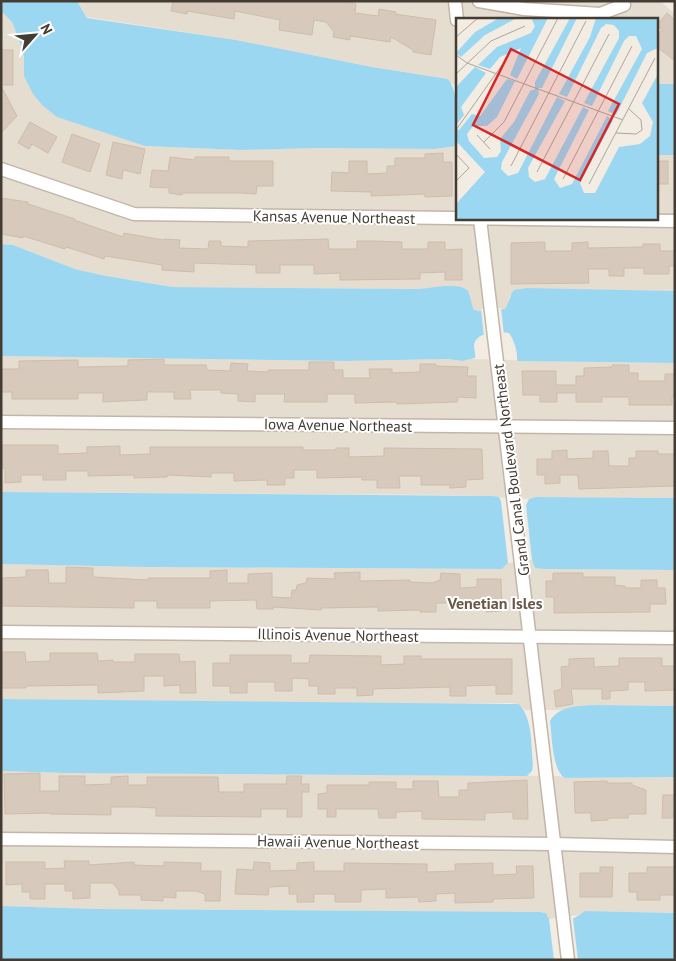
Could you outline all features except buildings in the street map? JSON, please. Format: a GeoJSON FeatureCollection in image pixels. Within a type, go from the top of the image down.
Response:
{"type":"FeatureCollection","features":[{"type":"Feature","properties":{"kind":"street"},"geometry":{"type":"LineString","coordinates":[[455,1],[457,18]]}},
{"type":"Feature","properties":{"kind":"street"},"geometry":{"type":"LineString","coordinates":[[478,1],[524,9],[600,14],[624,4]]}},
{"type":"Feature","properties":{"kind":"street","name":"Kansas Avenue Northeast"},"geometry":{"type":"LineString","coordinates":[[1,169],[134,214],[456,219]]}},
{"type":"Feature","properties":{"kind":"street","name":"Grand Canal Boulevard Northeast"},"geometry":{"type":"LineString","coordinates":[[480,220],[568,960]]}},
{"type":"Feature","properties":{"kind":"street","name":"Kansas Avenue Northeast"},"geometry":{"type":"LineString","coordinates":[[578,220],[675,221]]}},
{"type":"Feature","properties":{"kind":"street","name":"Iowa Avenue Northeast"},"geometry":{"type":"LineString","coordinates":[[1,422],[675,428]]}},
{"type":"Feature","properties":{"kind":"street","name":"Illinois Avenue Northeast"},"geometry":{"type":"LineString","coordinates":[[1,632],[675,638]]}},
{"type":"Feature","properties":{"kind":"street","name":"Hawaii Avenue Northeast"},"geometry":{"type":"LineString","coordinates":[[1,839],[553,844],[675,847]]}},
{"type":"Feature","properties":{"kind":"shaded area"},"geometry":{"type":"Polygon","coordinates":[[[77,1],[660,1],[675,14],[675,84],[658,84],[658,18],[456,18],[456,85],[447,79],[372,67],[236,40],[87,17],[77,1]]]}},
{"type":"Feature","properties":{"kind":"shaded area"},"geometry":{"type":"Polygon","coordinates":[[[1,11],[12,22],[19,40],[24,58],[24,76],[145,146],[240,150],[318,148],[434,149],[456,146],[456,220],[658,220],[658,155],[675,155],[675,291],[565,289],[509,296],[509,304],[505,309],[480,311],[474,310],[470,293],[465,288],[453,286],[420,289],[172,287],[75,269],[13,245],[1,244],[1,11]]]}},
{"type":"Feature","properties":{"kind":"shaded area"},"geometry":{"type":"Polygon","coordinates":[[[1,356],[346,361],[448,359],[462,361],[470,359],[675,363],[675,498],[536,497],[529,499],[461,495],[1,492],[1,356]]]}},
{"type":"Feature","properties":{"kind":"shaded area"},"geometry":{"type":"Polygon","coordinates":[[[532,560],[535,568],[544,569],[675,570],[675,706],[596,705],[560,710],[525,710],[519,704],[510,703],[379,704],[1,699],[1,564],[143,567],[502,569],[508,563],[532,560]]]}},
{"type":"Feature","properties":{"kind":"shaded area"},"geometry":{"type":"Polygon","coordinates":[[[1,771],[560,776],[565,778],[675,777],[675,913],[585,911],[578,915],[549,919],[546,913],[540,912],[98,909],[1,906],[1,771]]]}},
{"type":"Feature","properties":{"kind":"water"},"geometry":{"type":"Polygon","coordinates":[[[1,1],[77,1],[87,18],[236,40],[372,67],[448,79],[452,85],[456,102],[456,146],[434,149],[318,148],[240,150],[145,146],[57,117],[42,105],[33,94],[24,76],[24,57],[12,22],[1,11],[1,1]]]}},
{"type":"Feature","properties":{"kind":"water"},"geometry":{"type":"Polygon","coordinates":[[[658,84],[675,84],[675,155],[658,155],[658,84]]]}},
{"type":"Feature","properties":{"kind":"water"},"geometry":{"type":"Polygon","coordinates":[[[1,244],[13,245],[75,269],[172,287],[420,289],[446,286],[459,287],[468,291],[474,310],[480,311],[505,309],[514,290],[527,288],[675,291],[675,363],[517,361],[516,350],[511,336],[509,333],[499,332],[483,335],[478,338],[474,346],[475,358],[462,361],[448,359],[346,361],[1,356],[1,244]]]}},
{"type":"Feature","properties":{"kind":"water"},"geometry":{"type":"Polygon","coordinates":[[[1,492],[492,496],[499,497],[501,501],[508,563],[502,569],[143,567],[1,564],[1,492]]]}},
{"type":"Feature","properties":{"kind":"water"},"geometry":{"type":"Polygon","coordinates":[[[536,497],[675,498],[675,570],[535,568],[532,560],[526,505],[529,499],[536,497]]]}},
{"type":"Feature","properties":{"kind":"water"},"geometry":{"type":"Polygon","coordinates":[[[1,699],[519,704],[524,710],[529,725],[533,765],[532,771],[527,776],[1,771],[1,699]]]}},
{"type":"Feature","properties":{"kind":"water"},"geometry":{"type":"Polygon","coordinates":[[[596,705],[675,706],[675,777],[565,778],[557,768],[555,761],[550,721],[564,709],[596,705]]]}},
{"type":"Feature","properties":{"kind":"water"},"geometry":{"type":"Polygon","coordinates":[[[1,906],[98,909],[540,912],[546,913],[549,919],[554,960],[1,960],[1,906]]]}},
{"type":"Feature","properties":{"kind":"water"},"geometry":{"type":"Polygon","coordinates":[[[585,911],[675,913],[675,960],[578,960],[573,919],[585,911]]]}},
{"type":"Feature","properties":{"kind":"pier"},"geometry":{"type":"Polygon","coordinates":[[[501,308],[504,335],[484,337],[481,309],[501,308]]]}},
{"type":"Feature","properties":{"kind":"district","name":"Venetian Isles"},"geometry":{"type":"Point","coordinates":[495,603]}}]}
